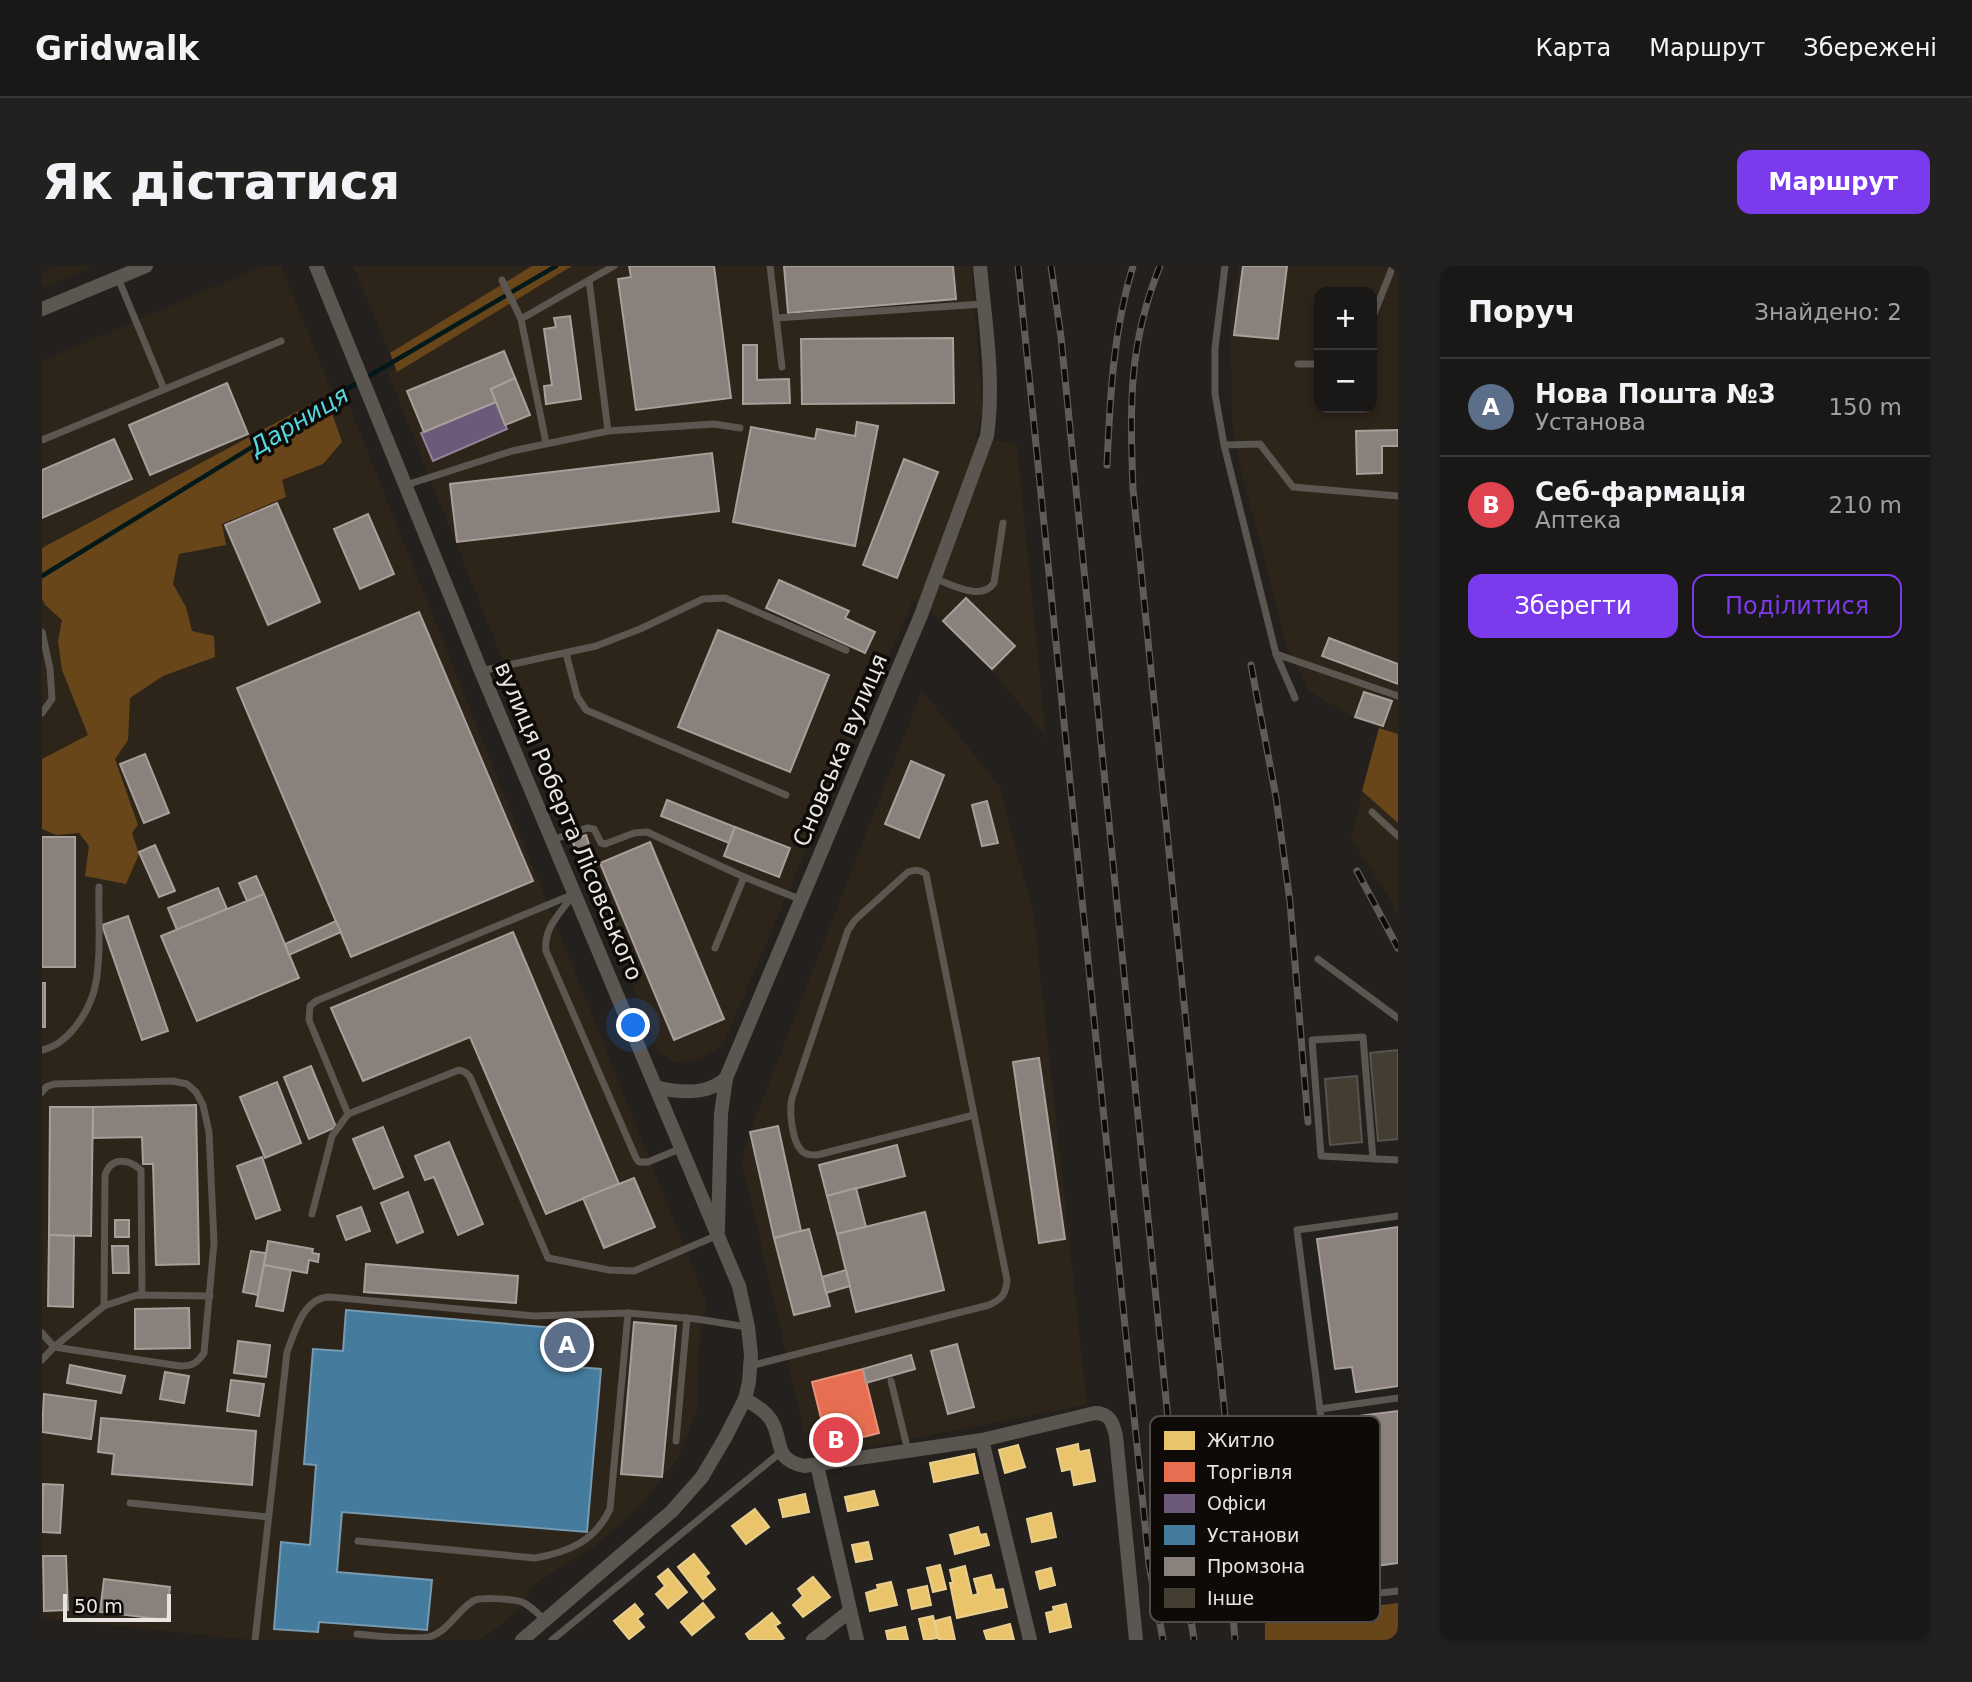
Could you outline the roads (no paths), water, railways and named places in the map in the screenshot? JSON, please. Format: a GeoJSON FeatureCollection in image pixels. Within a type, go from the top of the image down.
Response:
{"type":"FeatureCollection","features":[{"type":"Feature","properties":{"kind":"street"},"geometry":{"type":"LineString","coordinates":[[42,309],[146,266]]}},
{"type":"Feature","properties":{"kind":"street","name":"вулиця Роберта Лісовського"},"geometry":{"type":"LineString","coordinates":[[316,266],[481,671],[739,1286],[748,1328],[750,1367],[745,1399],[702,1477],[672,1511],[522,1640]]}},
{"type":"Feature","properties":{"kind":"street","name":"Сновська вулиця"},"geometry":{"type":"LineString","coordinates":[[718,1235],[721,1114],[726,1078],[934,579],[988,436],[991,389],[980,266]]}},
{"type":"Feature","properties":{"kind":"street"},"geometry":{"type":"LineString","coordinates":[[656,1087],[678,1091],[701,1090],[719,1085],[726,1078]]}},
{"type":"Feature","properties":{"kind":"street"},"geometry":{"type":"LineString","coordinates":[[745,1399],[764,1411],[772,1421],[781,1452],[792,1463],[817,1465],[982,1440],[1095,1413],[1105,1415],[1112,1422],[1116,1436],[1136,1640]]}},
{"type":"Feature","properties":{"kind":"street"},"geometry":{"type":"LineString","coordinates":[[982,1440],[1030,1640]]}},
{"type":"Feature","properties":{"kind":"street"},"geometry":{"type":"LineString","coordinates":[[817,1465],[857,1640]]}},
{"type":"Feature","properties":{"kind":"street"},"geometry":{"type":"LineString","coordinates":[[813,1640],[850,1611]]}},
{"type":"Feature","properties":{"kind":"lane"},"geometry":{"type":"LineString","coordinates":[[521,319],[614,266]]}},
{"type":"Feature","properties":{"kind":"lane"},"geometry":{"type":"LineString","coordinates":[[771,266],[782,367]]}},
{"type":"Feature","properties":{"kind":"lane"},"geometry":{"type":"LineString","coordinates":[[1225,266],[1215,348],[1215,394],[1224,445],[1276,654],[1295,698]]}},
{"type":"Feature","properties":{"kind":"lane"},"geometry":{"type":"LineString","coordinates":[[1377,306],[1393,266]]}},
{"type":"Feature","properties":{"kind":"lane"},"geometry":{"type":"LineString","coordinates":[[118,278],[164,389]]}},
{"type":"Feature","properties":{"kind":"lane"},"geometry":{"type":"LineString","coordinates":[[502,280],[521,319],[546,443]]}},
{"type":"Feature","properties":{"kind":"lane"},"geometry":{"type":"LineString","coordinates":[[589,280],[608,431]]}},
{"type":"Feature","properties":{"kind":"lane"},"geometry":{"type":"LineString","coordinates":[[776,318],[983,304]]}},
{"type":"Feature","properties":{"kind":"lane"},"geometry":{"type":"LineString","coordinates":[[42,440],[281,341]]}},
{"type":"Feature","properties":{"kind":"lane"},"geometry":{"type":"LineString","coordinates":[[1298,364],[1314,363]]}},
{"type":"Feature","properties":{"kind":"lane"},"geometry":{"type":"LineString","coordinates":[[406,485],[512,451],[608,431],[714,424],[740,428]]}},
{"type":"Feature","properties":{"kind":"lane"},"geometry":{"type":"LineString","coordinates":[[1224,445],[1260,444],[1293,487],[1398,496]]}},
{"type":"Feature","properties":{"kind":"lane"},"geometry":{"type":"LineString","coordinates":[[934,579],[973,592],[984,593],[990,589],[994,583],[1003,523]]}},
{"type":"Feature","properties":{"kind":"lane"},"geometry":{"type":"LineString","coordinates":[[481,671],[596,646],[640,629],[703,599],[714,598],[725,598],[846,650]]}},
{"type":"Feature","properties":{"kind":"lane"},"geometry":{"type":"LineString","coordinates":[[42,632],[50,669],[52,699],[42,713]]}},
{"type":"Feature","properties":{"kind":"lane"},"geometry":{"type":"LineString","coordinates":[[566,653],[577,696],[586,710],[786,795]]}},
{"type":"Feature","properties":{"kind":"lane"},"geometry":{"type":"LineString","coordinates":[[1276,654],[1398,696]]}},
{"type":"Feature","properties":{"kind":"lane"},"geometry":{"type":"LineString","coordinates":[[1372,812],[1398,836]]}},
{"type":"Feature","properties":{"kind":"lane"},"geometry":{"type":"LineString","coordinates":[[552,840],[587,828],[594,829],[601,843],[605,844],[634,833],[647,832],[802,901]]}},
{"type":"Feature","properties":{"kind":"lane"},"geometry":{"type":"LineString","coordinates":[[750,1367],[989,1305],[999,1301],[1007,1292],[1007,1280],[926,874],[914,870],[908,872],[855,920],[848,930],[792,1098],[790,1110],[793,1126],[801,1151],[817,1154],[974,1115]]}},
{"type":"Feature","properties":{"kind":"lane"},"geometry":{"type":"LineString","coordinates":[[715,948],[744,877]]}},
{"type":"Feature","properties":{"kind":"lane"},"geometry":{"type":"LineString","coordinates":[[42,1050],[53,1048],[78,1025],[94,992],[99,887]]}},
{"type":"Feature","properties":{"kind":"lane"},"geometry":{"type":"LineString","coordinates":[[348,1114],[309,1020],[310,1006],[316,1001],[575,894]]}},
{"type":"Feature","properties":{"kind":"lane"},"geometry":{"type":"LineString","coordinates":[[575,894],[548,929],[547,951],[636,1158],[643,1163],[648,1162],[682,1148]]}},
{"type":"Feature","properties":{"kind":"lane"},"geometry":{"type":"LineString","coordinates":[[1318,959],[1398,1018]]}},
{"type":"Feature","properties":{"kind":"lane"},"geometry":{"type":"LineString","coordinates":[[1373,1159],[1363,1037],[1312,1041],[1321,1156],[1373,1159],[1398,1160]]}},
{"type":"Feature","properties":{"kind":"lane"},"geometry":{"type":"LineString","coordinates":[[312,1214],[332,1136],[348,1114],[452,1072],[465,1072],[470,1077],[548,1258],[609,1270],[634,1271],[718,1235]]}},
{"type":"Feature","properties":{"kind":"lane"},"geometry":{"type":"LineString","coordinates":[[42,1093],[46,1087],[54,1084],[173,1081],[187,1084],[196,1092],[203,1105],[209,1132],[215,1243],[204,1353],[191,1366],[54,1347],[42,1333]]}},
{"type":"Feature","properties":{"kind":"lane"},"geometry":{"type":"LineString","coordinates":[[104,1306],[104,1175],[107,1166],[115,1161],[127,1161],[141,1170],[142,1295]]}},
{"type":"Feature","properties":{"kind":"lane"},"geometry":{"type":"LineString","coordinates":[[1321,1416],[1297,1230],[1398,1216]]}},
{"type":"Feature","properties":{"kind":"lane"},"geometry":{"type":"LineString","coordinates":[[42,1360],[104,1306],[142,1295],[209,1296]]}},
{"type":"Feature","properties":{"kind":"lane"},"geometry":{"type":"LineString","coordinates":[[255,1640],[287,1352],[303,1314],[318,1300],[330,1297],[534,1316],[628,1313],[687,1318],[748,1328]]}},
{"type":"Feature","properties":{"kind":"lane"},"geometry":{"type":"LineString","coordinates":[[358,1541],[535,1558],[578,1545],[594,1535],[610,1509],[628,1313]]}},
{"type":"Feature","properties":{"kind":"lane"},"geometry":{"type":"LineString","coordinates":[[676,1441],[687,1318]]}},
{"type":"Feature","properties":{"kind":"lane"},"geometry":{"type":"LineString","coordinates":[[891,1381],[908,1451]]}},
{"type":"Feature","properties":{"kind":"lane"},"geometry":{"type":"LineString","coordinates":[[1320,1409],[1398,1398]]}},
{"type":"Feature","properties":{"kind":"lane"},"geometry":{"type":"LineString","coordinates":[[552,1640],[781,1452]]}},
{"type":"Feature","properties":{"kind":"lane"},"geometry":{"type":"LineString","coordinates":[[130,1503],[268,1517]]}},
{"type":"Feature","properties":{"kind":"lane"},"geometry":{"type":"LineString","coordinates":[[1380,1593],[1398,1591]]}},
{"type":"Feature","properties":{"kind":"lane"},"geometry":{"type":"LineString","coordinates":[[358,1634],[419,1639],[430,1637],[450,1624],[474,1600],[480,1599],[516,1600],[524,1603],[546,1621]]}},
{"type":"Feature","properties":{"kind":"waterway","name":"Дарниця"},"geometry":{"type":"LineString","coordinates":[[42,576],[340,393],[556,266]]}},
{"type":"Feature","properties":{"kind":"railway"},"geometry":{"type":"LineString","coordinates":[[1018,266],[1150,1569]]}},
{"type":"Feature","properties":{"kind":"railway"},"geometry":{"type":"LineString","coordinates":[[1051,266],[1061,337],[1168,1416]]}},
{"type":"Feature","properties":{"kind":"railway"},"geometry":{"type":"LineString","coordinates":[[1107,465],[1117,340],[1133,266]]}},
{"type":"Feature","properties":{"kind":"railway"},"geometry":{"type":"LineString","coordinates":[[1160,266],[1142,322],[1133,376],[1133,489],[1225,1416]]}},
{"type":"Feature","properties":{"kind":"railway"},"geometry":{"type":"LineString","coordinates":[[1251,665],[1276,797],[1290,902],[1308,1122]]}},
{"type":"Feature","properties":{"kind":"railway"},"geometry":{"type":"LineString","coordinates":[[1357,871],[1398,948]]}},
{"type":"Feature","properties":{"kind":"railway"},"geometry":{"type":"LineString","coordinates":[[1160,1622],[1163,1640]]}},
{"type":"Feature","properties":{"kind":"railway"},"geometry":{"type":"LineString","coordinates":[[1191,1622],[1194,1640]]}},
{"type":"Feature","properties":{"kind":"railway"},"geometry":{"type":"LineString","coordinates":[[1234,1622],[1235,1640]]}},
{"type":"Feature","properties":{"kind":"place","name":"Нова Пошта №3"},"geometry":{"type":"Point","coordinates":[567,1345]}},
{"type":"Feature","properties":{"kind":"place","name":"Себ-фармація"},"geometry":{"type":"Point","coordinates":[836,1440]}}]}
